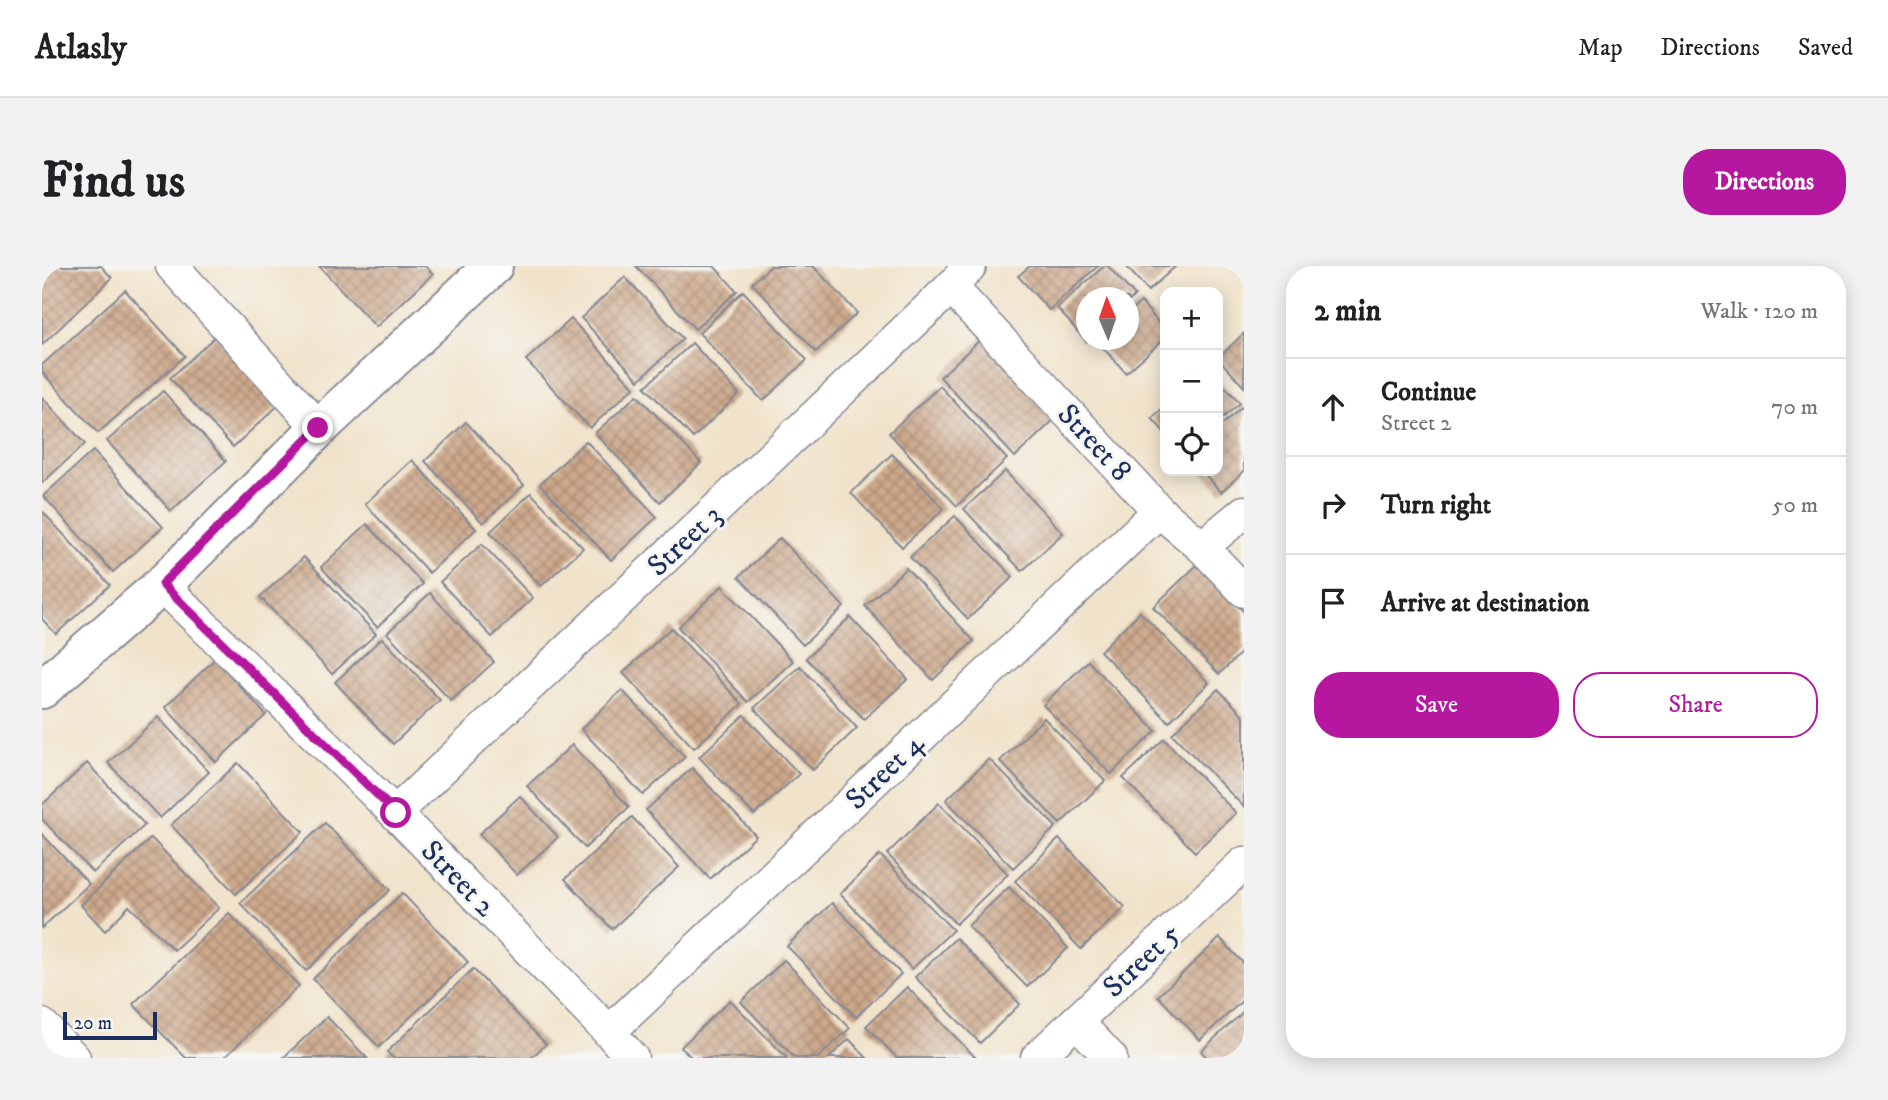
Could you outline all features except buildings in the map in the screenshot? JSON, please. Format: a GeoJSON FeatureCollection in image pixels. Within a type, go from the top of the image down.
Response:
{"type":"FeatureCollection","features":[{"type":"Feature","properties":{"kind":"street"},"geometry":{"type":"LineString","coordinates":[[172,266],[318,428]]}},
{"type":"Feature","properties":{"kind":"street"},"geometry":{"type":"LineString","coordinates":[[42,689],[162,584],[318,428],[493,266]]}},
{"type":"Feature","properties":{"kind":"street","name":"Street 8"},"geometry":{"type":"LineString","coordinates":[[961,277],[1159,511],[1202,547],[1244,591]]}},
{"type":"Feature","properties":{"kind":"street","name":"Street 3"},"geometry":{"type":"LineString","coordinates":[[396,813],[961,277]]}},
{"type":"Feature","properties":{"kind":"street","name":"Street 4"},"geometry":{"type":"LineString","coordinates":[[609,1032],[1159,511]]}},
{"type":"Feature","properties":{"kind":"street"},"geometry":{"type":"LineString","coordinates":[[1202,547],[1244,512]]}},
{"type":"Feature","properties":{"kind":"street","name":"Street 2"},"geometry":{"type":"LineString","coordinates":[[162,584],[396,813],[632,1058]]}},
{"type":"Feature","properties":{"kind":"street","name":"Street 5"},"geometry":{"type":"LineString","coordinates":[[1037,1058],[1244,863]]}},
{"type":"Feature","properties":{"kind":"street"},"geometry":{"type":"LineString","coordinates":[[1076,1021],[1111,1058]]}},
{"type":"Feature","properties":{"kind":"street"},"geometry":{"type":"LineString","coordinates":[[42,1025],[74,1058]]}},
{"type":"Feature","properties":{"kind":"route"},"geometry":{"type":"LineString","coordinates":[[318,428],[162,584],[396,813]]}}]}
